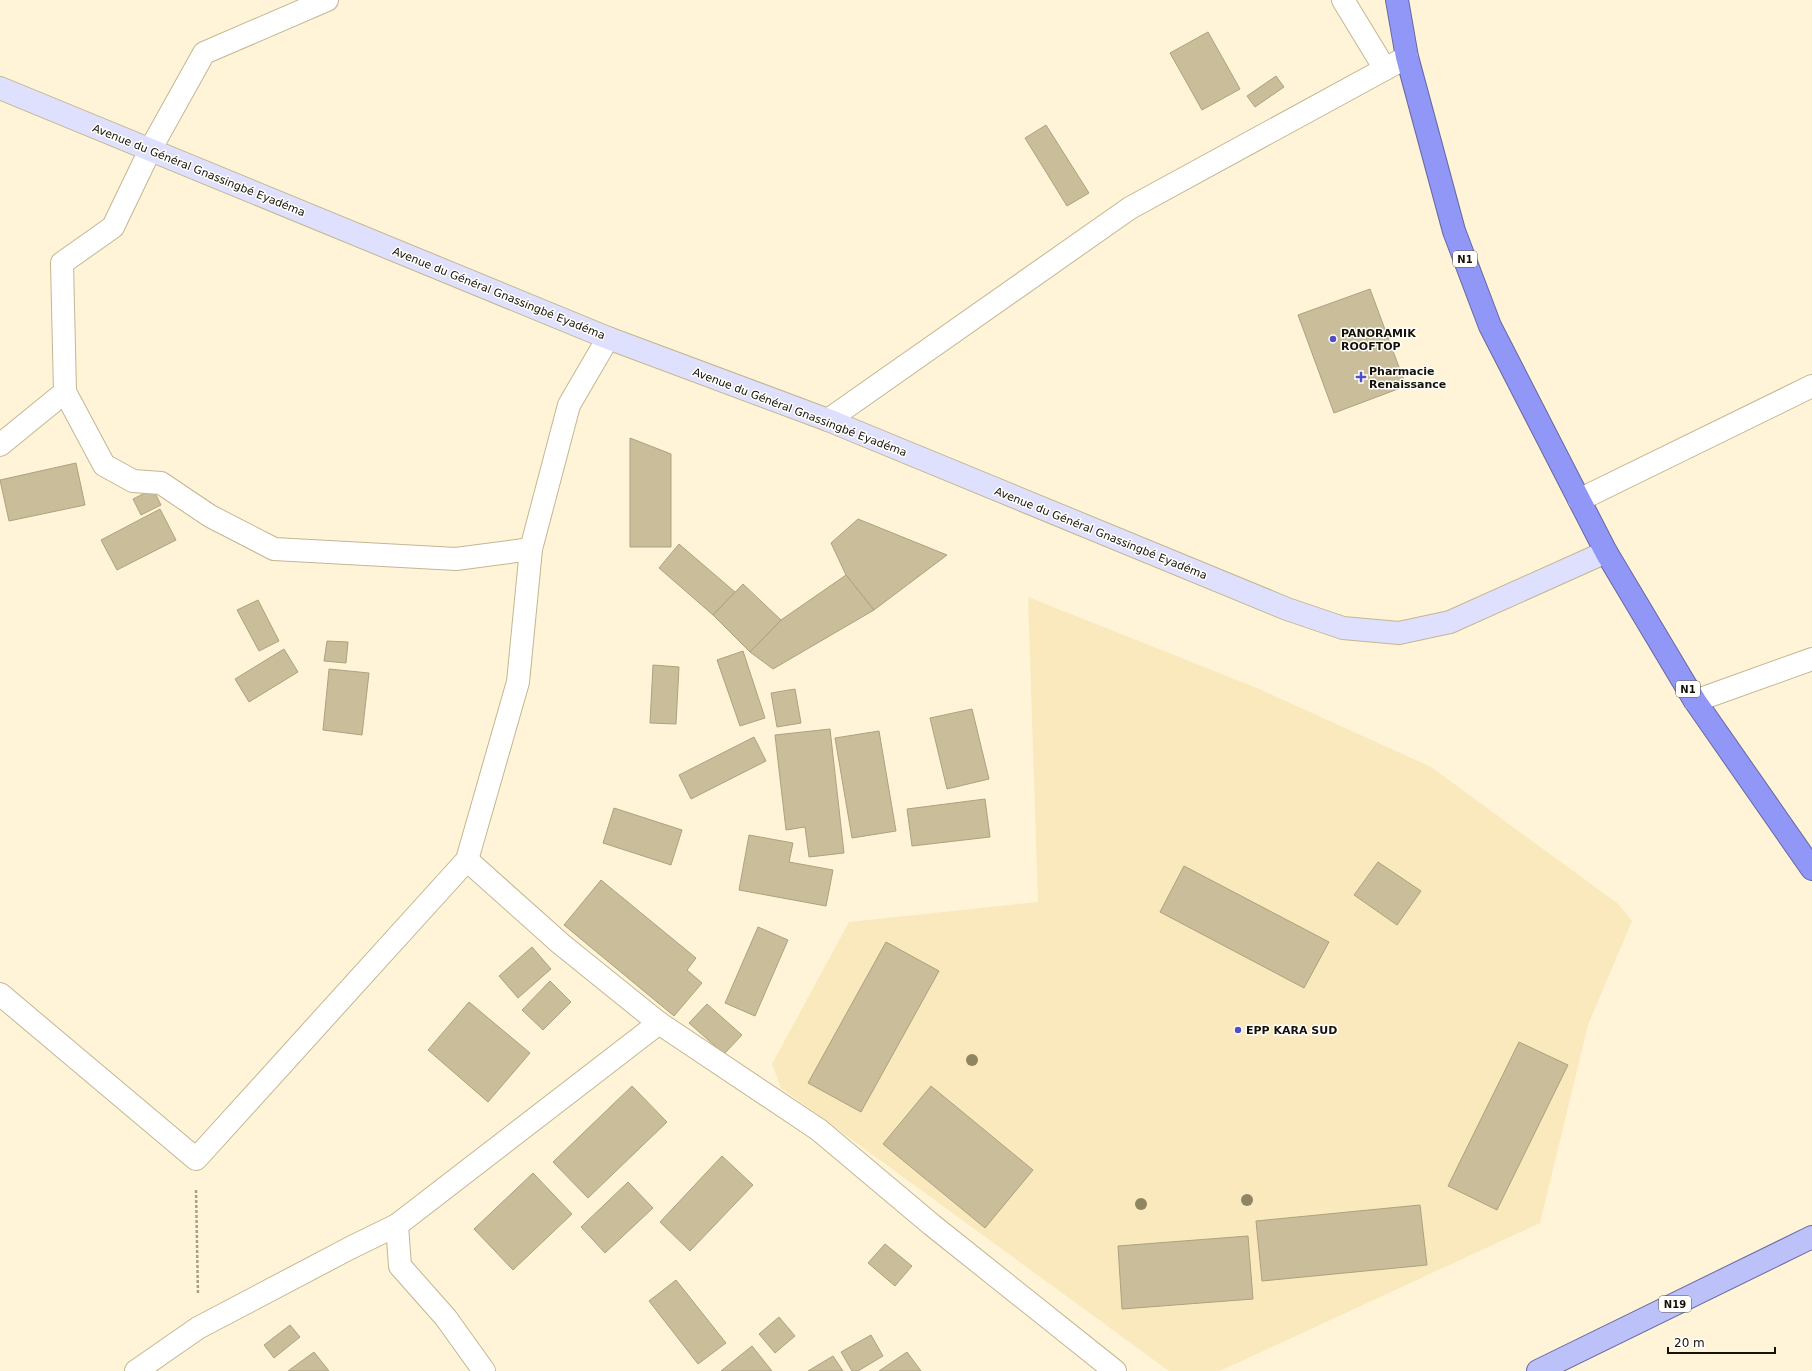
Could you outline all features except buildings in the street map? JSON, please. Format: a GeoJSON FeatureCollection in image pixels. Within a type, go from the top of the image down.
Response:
{"type":"FeatureCollection","features":[{"type":"Feature","properties":{"kind":"highway","name":"N1"},"geometry":{"type":"LineString","coordinates":[[1397,0],[1407,57],[1454,231],[1490,326],[1606,552],[1695,701],[1812,869]]}},
{"type":"Feature","properties":{"kind":"main road","name":"Avenue du Général Gnassingbé Eyadéma"},"geometry":{"type":"LineString","coordinates":[[0,88],[608,338],[828,420],[1287,609],[1343,628],[1399,633],[1450,622],[1606,552]]}},
{"type":"Feature","properties":{"kind":"main road","name":"N19"},"geometry":{"type":"LineString","coordinates":[[1538,1371],[1812,1237]]}},
{"type":"Feature","properties":{"kind":"street"},"geometry":{"type":"LineString","coordinates":[[327,0],[204,53],[150,150],[112,227],[62,263],[65,392],[104,465],[133,481],[161,483],[210,516],[274,549],[456,559],[531,549]]}},
{"type":"Feature","properties":{"kind":"street"},"geometry":{"type":"LineString","coordinates":[[1343,0],[1385,69]]}},
{"type":"Feature","properties":{"kind":"street"},"geometry":{"type":"LineString","coordinates":[[828,420],[1130,208],[1407,57]]}},
{"type":"Feature","properties":{"kind":"street"},"geometry":{"type":"LineString","coordinates":[[0,994],[196,1159],[467,860],[518,682],[531,549],[569,405],[608,338]]}},
{"type":"Feature","properties":{"kind":"street"},"geometry":{"type":"LineString","coordinates":[[1579,500],[1812,386]]}},
{"type":"Feature","properties":{"kind":"street"},"geometry":{"type":"LineString","coordinates":[[0,445],[65,392]]}},
{"type":"Feature","properties":{"kind":"street"},"geometry":{"type":"LineString","coordinates":[[1695,701],[1812,659]]}},
{"type":"Feature","properties":{"kind":"street"},"geometry":{"type":"LineString","coordinates":[[467,860],[561,944],[659,1023],[720,1062],[819,1130],[932,1225],[1115,1371]]}},
{"type":"Feature","properties":{"kind":"street"},"geometry":{"type":"LineString","coordinates":[[136,1371],[198,1328],[397,1225],[659,1023]]}},
{"type":"Feature","properties":{"kind":"street"},"geometry":{"type":"LineString","coordinates":[[397,1225],[400,1266],[446,1318],[484,1371]]}},
{"type":"Feature","properties":{"kind":"path"},"geometry":{"type":"LineString","coordinates":[[196,1159],[198,1328]]}},
{"type":"Feature","properties":{"kind":"shaded area","name":"EPP KARA SUD"},"geometry":{"type":"Polygon","coordinates":[[[1028,597],[1257,688],[1431,767],[1617,903],[1632,921],[1588,1025],[1540,1223],[1220,1371],[1169,1371],[781,1088],[772,1064],[849,922],[1038,902],[1028,597]]]}},
{"type":"Feature","properties":{"kind":"place","name":"PANORAMIK ROOFTOP"},"geometry":{"type":"Point","coordinates":[1333,339]}},
{"type":"Feature","properties":{"kind":"place","name":"Pharmacie Renaissance"},"geometry":{"type":"Point","coordinates":[1361,377]}},
{"type":"Feature","properties":{"kind":"place","name":"EPP KARA SUD"},"geometry":{"type":"Point","coordinates":[1238,1030]}}]}
